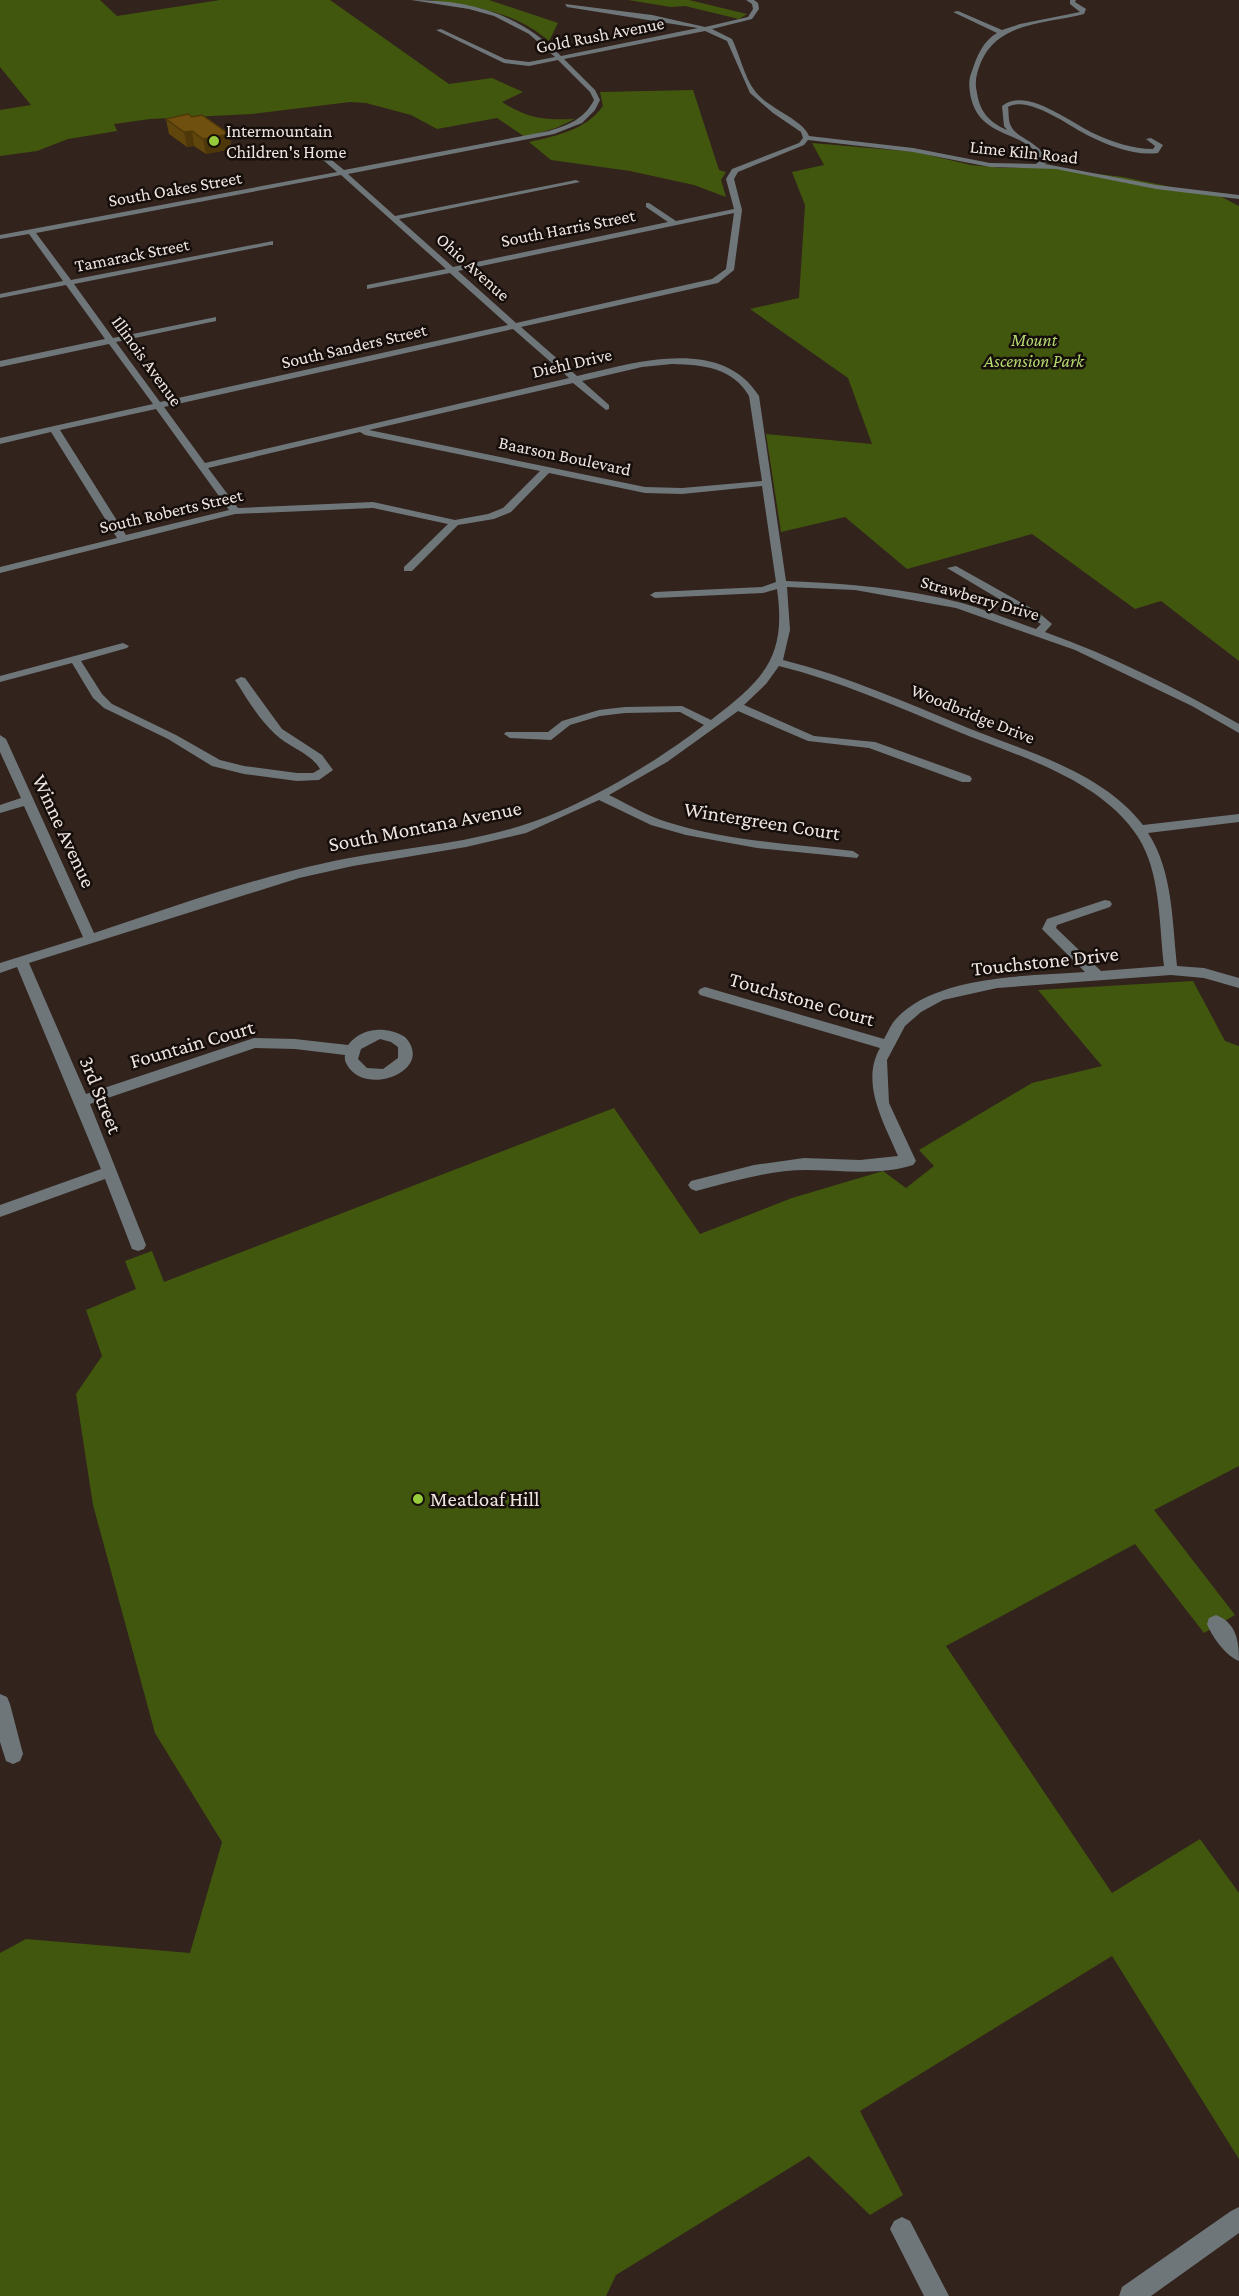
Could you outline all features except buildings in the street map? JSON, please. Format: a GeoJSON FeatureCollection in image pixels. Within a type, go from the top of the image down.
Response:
{"type":"FeatureCollection","features":[{"type":"Feature","properties":{"kind":"street"},"geometry":{"type":"LineString","coordinates":[[414,0],[466,7],[519,24],[560,58]]}},
{"type":"Feature","properties":{"kind":"street","name":"Gold Rush Avenue"},"geometry":{"type":"LineString","coordinates":[[439,30],[504,61],[529,64],[706,29],[750,18],[756,9],[755,3],[749,0]]}},
{"type":"Feature","properties":{"kind":"street"},"geometry":{"type":"LineString","coordinates":[[1039,165],[1045,161],[1041,153],[987,122],[978,110],[973,95],[972,81],[980,53],[991,38],[1000,32],[1023,25],[1082,13],[1084,10],[1070,1]]}},
{"type":"Feature","properties":{"kind":"street"},"geometry":{"type":"LineString","coordinates":[[567,5],[706,29],[730,40],[752,92],[775,112],[804,131],[806,138],[802,144],[735,171],[730,179],[738,210]]}},
{"type":"Feature","properties":{"kind":"street"},"geometry":{"type":"LineString","coordinates":[[956,12],[1000,32]]}},
{"type":"Feature","properties":{"kind":"street","name":"South Oakes Street"},"geometry":{"type":"LineString","coordinates":[[0,237],[533,137],[570,126],[583,120],[594,109],[597,100],[593,91],[560,58]]}},
{"type":"Feature","properties":{"kind":"street"},"geometry":{"type":"LineString","coordinates":[[1015,136],[1007,126],[1005,106],[1019,102],[1042,108],[1093,135],[1130,150],[1155,151],[1159,145],[1149,139]]}},
{"type":"Feature","properties":{"kind":"street","name":"Lime Kiln Road"},"geometry":{"type":"LineString","coordinates":[[806,138],[913,150],[990,165],[1039,165],[1156,187],[1239,197]]}},
{"type":"Feature","properties":{"kind":"street","name":"Ohio Avenue"},"geometry":{"type":"LineString","coordinates":[[318,151],[606,407]]}},
{"type":"Feature","properties":{"kind":"street"},"geometry":{"type":"LineString","coordinates":[[394,218],[576,182]]}},
{"type":"Feature","properties":{"kind":"street"},"geometry":{"type":"LineString","coordinates":[[649,205],[674,224]]}},
{"type":"Feature","properties":{"kind":"street","name":"South Harris Street"},"geometry":{"type":"LineString","coordinates":[[370,287],[738,210]]}},
{"type":"Feature","properties":{"kind":"street","name":"South Sanders Street"},"geometry":{"type":"LineString","coordinates":[[0,441],[715,281],[729,270],[738,210]]}},
{"type":"Feature","properties":{"kind":"street","name":"Illinois Avenue"},"geometry":{"type":"LineString","coordinates":[[31,231],[236,511]]}},
{"type":"Feature","properties":{"kind":"street","name":"Tamarack Street"},"geometry":{"type":"LineString","coordinates":[[0,296],[270,243]]}},
{"type":"Feature","properties":{"kind":"street"},"geometry":{"type":"LineString","coordinates":[[0,364],[213,319]]}},
{"type":"Feature","properties":{"kind":"street","name":"Diehl Drive"},"geometry":{"type":"LineString","coordinates":[[203,466],[660,362],[706,364],[734,374],[748,385],[754,396],[781,584]]}},
{"type":"Feature","properties":{"kind":"street"},"geometry":{"type":"LineString","coordinates":[[54,429],[123,539]]}},
{"type":"Feature","properties":{"kind":"street","name":"Baarson Boulevard"},"geometry":{"type":"LineString","coordinates":[[360,430],[655,491],[767,483]]}},
{"type":"Feature","properties":{"kind":"street","name":"South Roberts Street"},"geometry":{"type":"LineString","coordinates":[[0,570],[236,511],[374,506],[455,523],[490,517],[507,510],[547,469]]}},
{"type":"Feature","properties":{"kind":"street"},"geometry":{"type":"LineString","coordinates":[[408,569],[455,523]]}},
{"type":"Feature","properties":{"kind":"street"},"geometry":{"type":"LineString","coordinates":[[952,568],[1034,614],[1047,624],[1040,632]]}},
{"type":"Feature","properties":{"kind":"street","name":"Strawberry Drive"},"geometry":{"type":"LineString","coordinates":[[655,595],[763,590],[781,584],[855,587],[904,593],[960,606],[1040,632],[1139,675],[1239,729]]}},
{"type":"Feature","properties":{"kind":"street","name":"South Montana Avenue"},"geometry":{"type":"LineString","coordinates":[[0,968],[323,867],[381,855],[468,843],[524,830],[550,821],[600,796],[712,725],[738,706],[758,687],[777,662],[785,637],[781,584]]}},
{"type":"Feature","properties":{"kind":"street"},"geometry":{"type":"LineString","coordinates":[[0,679],[123,646]]}},
{"type":"Feature","properties":{"kind":"street"},"geometry":{"type":"LineString","coordinates":[[75,659],[97,696],[108,706],[172,737],[194,752],[216,762],[244,770],[297,777],[315,777],[323,774],[327,770],[324,763],[279,733],[268,721],[242,680]]}},
{"type":"Feature","properties":{"kind":"street","name":"Woodbridge Drive"},"geometry":{"type":"LineString","coordinates":[[777,662],[812,669],[1056,769],[1110,799],[1149,846],[1161,896],[1171,970]]}},
{"type":"Feature","properties":{"kind":"street"},"geometry":{"type":"LineString","coordinates":[[738,706],[812,739],[871,745],[966,779]]}},
{"type":"Feature","properties":{"kind":"street"},"geometry":{"type":"LineString","coordinates":[[510,734],[551,736],[566,723],[599,713],[625,710],[682,709],[712,725]]}},
{"type":"Feature","properties":{"kind":"street","name":"Winne Avenue"},"geometry":{"type":"LineString","coordinates":[[0,739],[91,940]]}},
{"type":"Feature","properties":{"kind":"street","name":"Wintergreen Court"},"geometry":{"type":"LineString","coordinates":[[600,796],[661,824],[685,831],[853,855]]}},
{"type":"Feature","properties":{"kind":"street"},"geometry":{"type":"LineString","coordinates":[[0,808],[29,800]]}},
{"type":"Feature","properties":{"kind":"street"},"geometry":{"type":"LineString","coordinates":[[1138,830],[1239,818]]}},
{"type":"Feature","properties":{"kind":"street"},"geometry":{"type":"LineString","coordinates":[[1098,977],[1049,929],[1052,922],[1105,904]]}},
{"type":"Feature","properties":{"kind":"street","name":"3rd Street"},"geometry":{"type":"LineString","coordinates":[[21,962],[82,1101],[138,1245]]}},
{"type":"Feature","properties":{"kind":"street","name":"Touchstone Drive"},"geometry":{"type":"LineString","coordinates":[[696,1185],[754,1171],[804,1164],[860,1166],[908,1161],[882,1103],[880,1060],[900,1023],[916,1009],[939,996],[997,983],[1171,970],[1204,973],[1239,983]]}},
{"type":"Feature","properties":{"kind":"street","name":"Touchstone Court"},"geometry":{"type":"LineString","coordinates":[[705,992],[888,1045]]}},
{"type":"Feature","properties":{"kind":"street","name":"Fountain Court"},"geometry":{"type":"LineString","coordinates":[[82,1101],[254,1043],[295,1044],[352,1051]]}},
{"type":"Feature","properties":{"kind":"street"},"geometry":{"type":"LineString","coordinates":[[0,1211],[108,1172]]}},
{"type":"Feature","properties":{"kind":"street"},"geometry":{"type":"LineString","coordinates":[[1216,1624],[1239,1652]]}},
{"type":"Feature","properties":{"kind":"street"},"geometry":{"type":"LineString","coordinates":[[0,1704],[13,1754]]}},
{"type":"Feature","properties":{"kind":"street"},"geometry":{"type":"LineString","coordinates":[[1131,2296],[1239,2218]]}},
{"type":"Feature","properties":{"kind":"street"},"geometry":{"type":"LineString","coordinates":[[902,2229],[938,2296]]}},
{"type":"Feature","properties":{"kind":"green space"},"geometry":{"type":"Polygon","coordinates":[[[0,0],[100,0],[117,16],[220,0],[330,0],[449,84],[492,78],[523,92],[502,102],[520,112],[537,117],[575,119],[556,128],[525,137],[497,118],[437,129],[411,115],[366,103],[350,102],[252,114],[150,119],[114,124],[117,131],[68,139],[37,151],[0,156],[0,110],[31,105],[0,67],[0,0]]]}},
{"type":"Feature","properties":{"kind":"green space"},"geometry":{"type":"Polygon","coordinates":[[[429,0],[489,0],[558,23],[549,41],[522,23],[507,17],[461,4],[429,0]]]}},
{"type":"Feature","properties":{"kind":"green space"},"geometry":{"type":"Polygon","coordinates":[[[628,0],[689,0],[747,14],[739,19],[685,6],[671,7],[628,0]]]}},
{"type":"Feature","properties":{"kind":"green space"},"geometry":{"type":"Polygon","coordinates":[[[693,90],[719,170],[726,172],[721,180],[726,197],[694,185],[630,171],[551,160],[529,142],[570,131],[588,121],[603,106],[600,92],[693,90]]]}},
{"type":"Feature","properties":{"kind":"green space","name":"Mount Ascension Park"},"geometry":{"type":"Polygon","coordinates":[[[812,143],[916,152],[971,165],[1003,168],[1039,167],[1123,177],[1214,193],[1239,206],[1239,661],[1161,601],[1135,609],[1032,534],[907,569],[845,517],[781,532],[766,434],[872,444],[848,378],[750,309],[799,298],[805,205],[792,172],[824,165],[812,143]]]}},
{"type":"Feature","properties":{"kind":"green space"},"geometry":{"type":"Polygon","coordinates":[[[1193,981],[1225,1041],[1239,1046],[1239,1466],[1154,1510],[1235,1615],[1204,1633],[1135,1544],[946,1646],[1112,1893],[1200,1839],[1239,1893],[1239,2159],[1112,1956],[860,2111],[903,2195],[870,2215],[809,2156],[616,2275],[606,2296],[0,2296],[0,1953],[26,1939],[190,1953],[222,1842],[155,1733],[93,1505],[76,1394],[102,1356],[86,1310],[136,1289],[125,1261],[152,1251],[164,1282],[614,1108],[700,1234],[792,1198],[883,1171],[906,1188],[934,1166],[919,1150],[1032,1083],[1102,1066],[1038,990],[1193,981]]]}},
{"type":"Feature","properties":{"kind":"place","name":"Intermountain Children's Home"},"geometry":{"type":"Point","coordinates":[214,141]}},
{"type":"Feature","properties":{"kind":"place","name":"Meatloaf Hill"},"geometry":{"type":"Point","coordinates":[418,1499]}}]}
